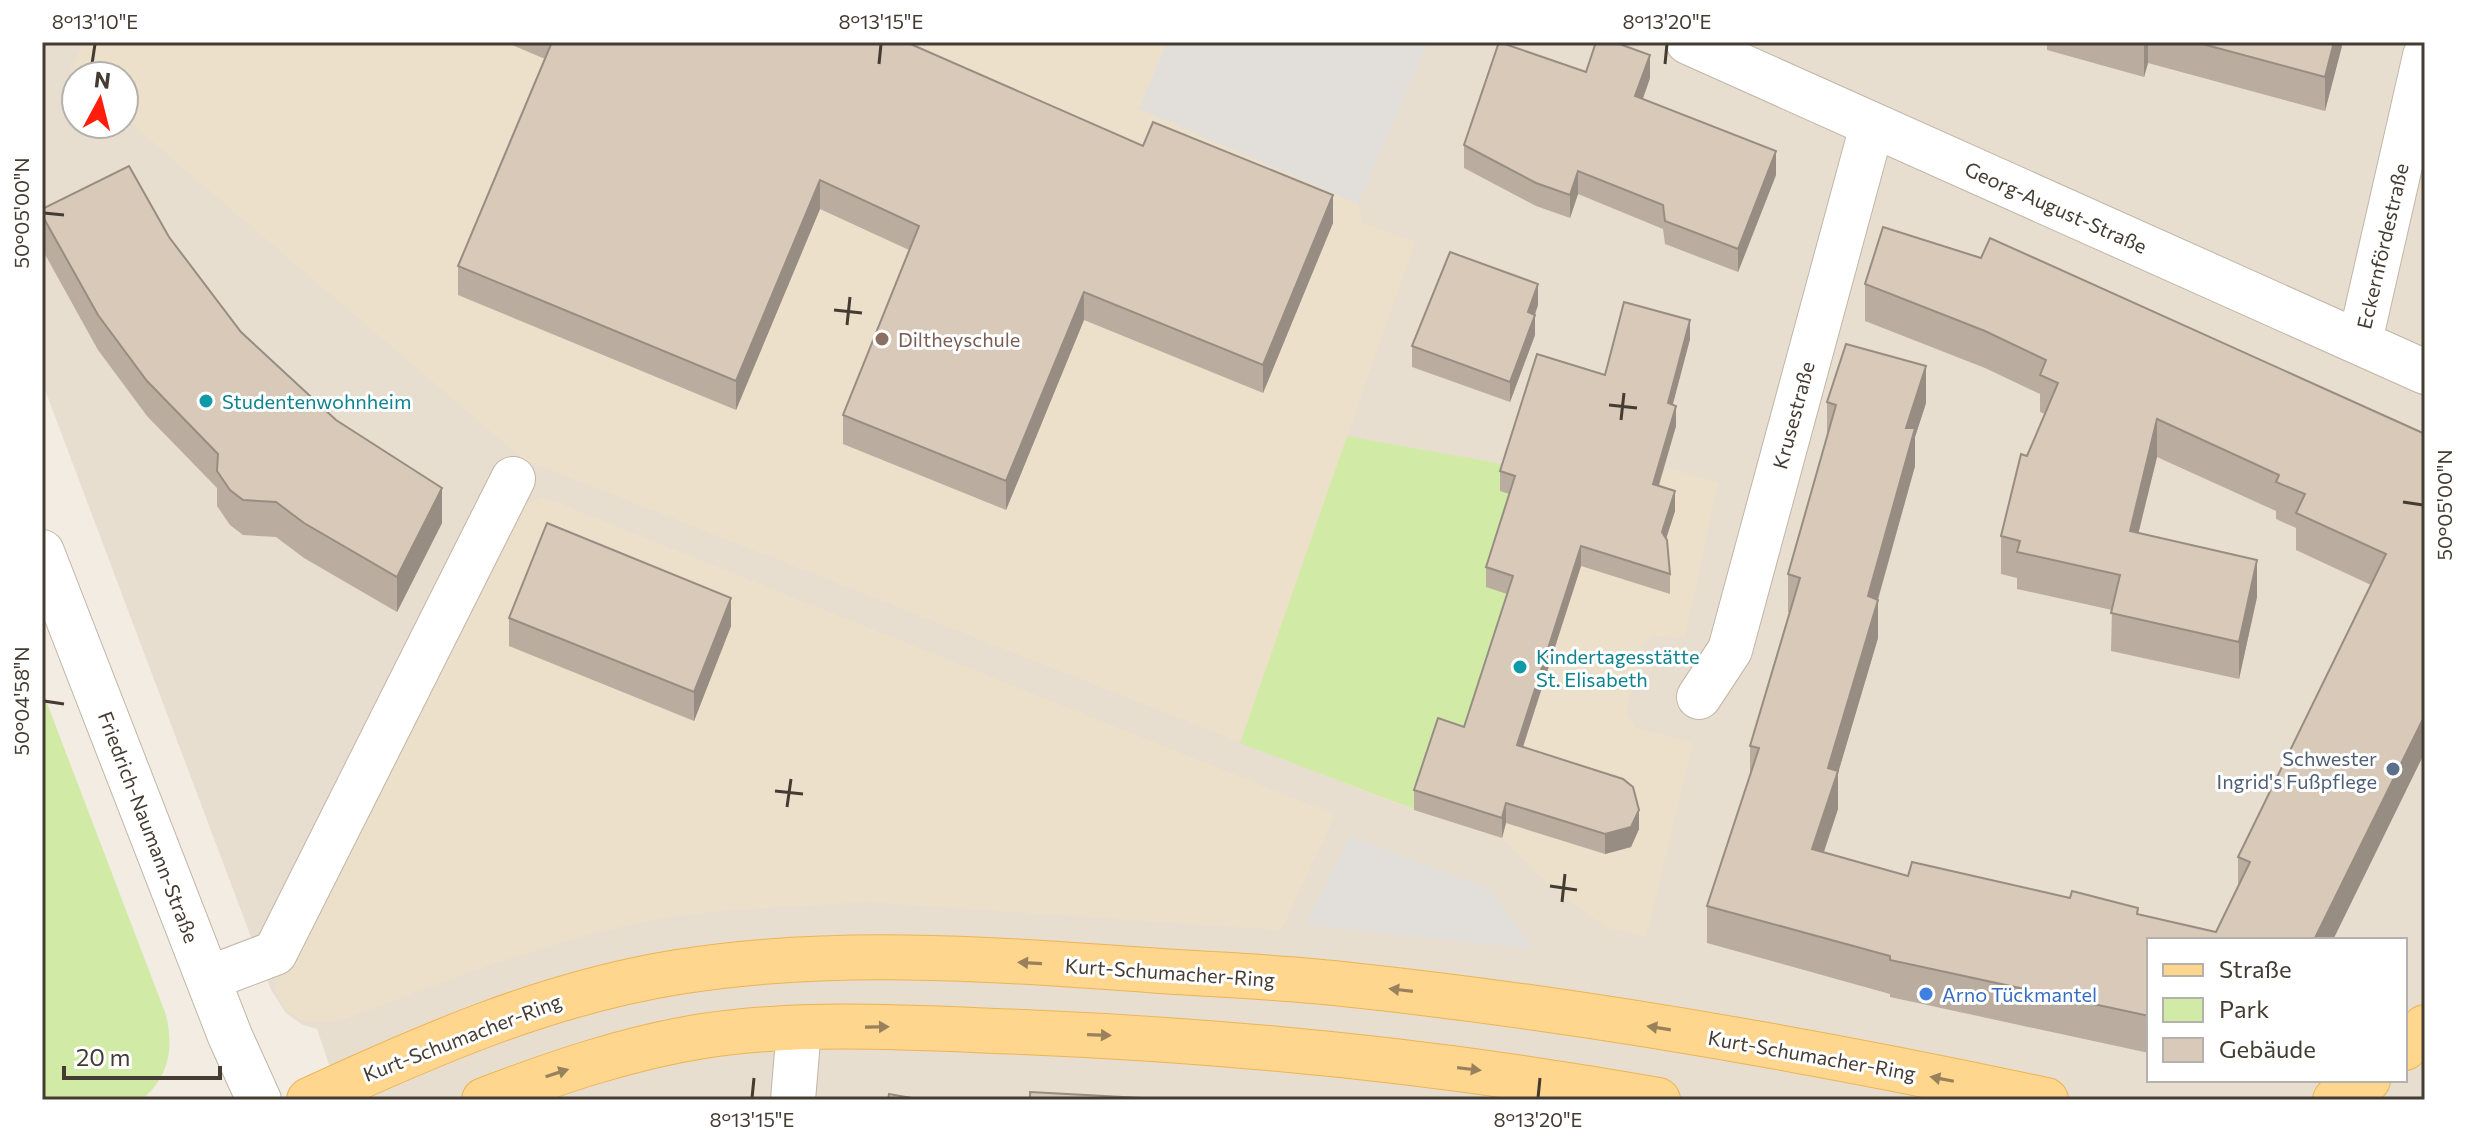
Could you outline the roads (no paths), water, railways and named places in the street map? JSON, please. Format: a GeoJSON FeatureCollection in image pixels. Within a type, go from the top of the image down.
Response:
{"type":"FeatureCollection","features":[{"type":"Feature","properties":{"kind":"main road","name":"Kurt-Schumacher-Ring"},"geometry":{"type":"LineString","coordinates":[[309,1100],[415,1051],[568,996],[676,972],[784,959],[854,956],[1105,967],[1436,994],[1765,1044],[2046,1100]]}},
{"type":"Feature","properties":{"kind":"main road"},"geometry":{"type":"LineString","coordinates":[[484,1100],[602,1058],[704,1036],[799,1028],[910,1026],[1160,1037],[1376,1056],[1657,1100]]}},
{"type":"Feature","properties":{"kind":"main road"},"geometry":{"type":"LineString","coordinates":[[2407,1046],[2425,1027]]}},
{"type":"Feature","properties":{"kind":"main road"},"geometry":{"type":"LineString","coordinates":[[2335,1100],[2365,1082]]}},
{"type":"Feature","properties":{"kind":"street","name":"Georg-August-Straße"},"geometry":{"type":"LineString","coordinates":[[1688,42],[1764,58],[1872,126],[2425,372]]}},
{"type":"Feature","properties":{"kind":"street","name":"Eckernfördestraße"},"geometry":{"type":"LineString","coordinates":[[2360,341],[2425,56]]}},
{"type":"Feature","properties":{"kind":"street","name":"Krusestraße"},"geometry":{"type":"LineString","coordinates":[[1699,697],[1730,650],[1872,126]]}},
{"type":"Feature","properties":{"kind":"street"},"geometry":{"type":"LineString","coordinates":[[209,978],[275,953],[513,479]]}},
{"type":"Feature","properties":{"kind":"street","name":"Friedrich-Naumann-Straße"},"geometry":{"type":"LineString","coordinates":[[42,552],[259,1100]]}},
{"type":"Feature","properties":{"kind":"street"},"geometry":{"type":"LineString","coordinates":[[793,1100],[799,1028]]}},
{"type":"Feature","properties":{"kind":"place","name":"Diltheyschule"},"geometry":{"type":"Point","coordinates":[882,339]}},
{"type":"Feature","properties":{"kind":"place","name":"Studentenwohnheim"},"geometry":{"type":"Point","coordinates":[206,401]}},
{"type":"Feature","properties":{"kind":"place","name":"Kindertagesstätte St. Elisabeth"},"geometry":{"type":"Point","coordinates":[1520,667]}},
{"type":"Feature","properties":{"kind":"place","name":"Schwester Ingrid's Fußpflege"},"geometry":{"type":"Point","coordinates":[2393,769]}},
{"type":"Feature","properties":{"kind":"place","name":"Arno Tückmantel"},"geometry":{"type":"Point","coordinates":[1926,994]}}]}
